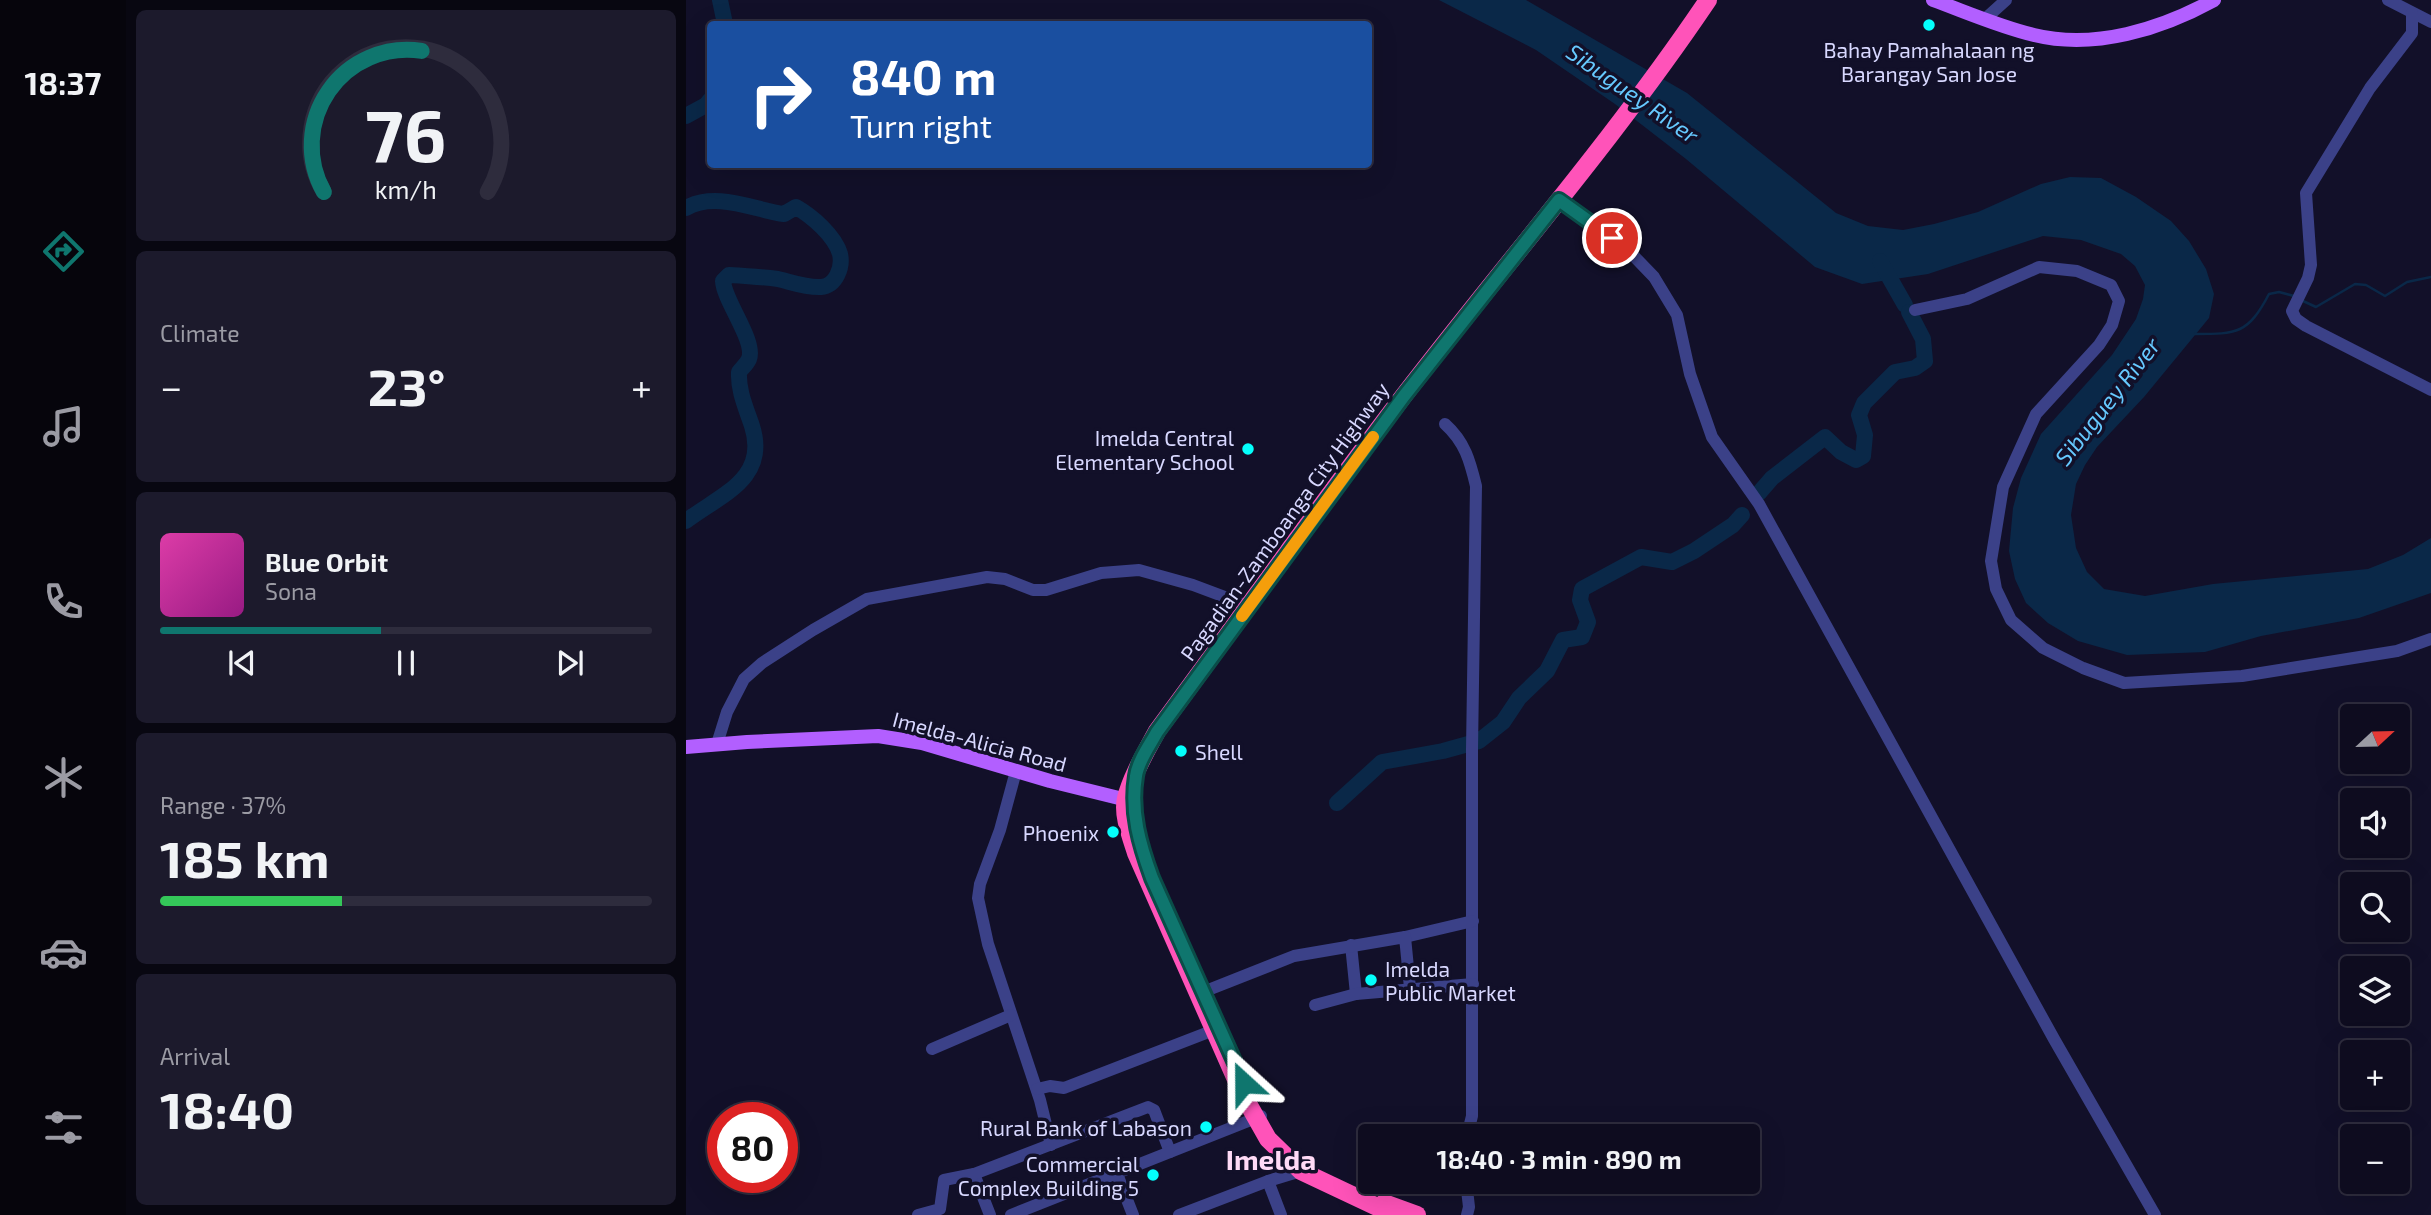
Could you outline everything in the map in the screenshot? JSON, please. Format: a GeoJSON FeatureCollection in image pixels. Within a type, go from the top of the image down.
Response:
{"type":"FeatureCollection","features":[{"type":"Feature","properties":{"kind":"highway","name":"Pagadian-Zamboanga City Highway"},"geometry":{"type":"LineString","coordinates":[[1130,800],[1136,775],[1157,732],[1404,396],[1611,136],[1708,0]]}},
{"type":"Feature","properties":{"kind":"highway"},"geometry":{"type":"LineString","coordinates":[[1130,800],[1141,847],[1268,1139],[1301,1171],[1386,1211],[1417,1215]]}},
{"type":"Feature","properties":{"kind":"highway"},"geometry":{"type":"LineString","coordinates":[[1130,800],[1127,822],[1136,853],[1242,1093],[1259,1117],[1298,1157],[1386,1211]]}},
{"type":"Feature","properties":{"kind":"main road"},"geometry":{"type":"LineString","coordinates":[[1933,0],[2033,35],[2065,41],[2116,36],[2159,25],[2214,0]]}},
{"type":"Feature","properties":{"kind":"main road","name":"Imelda-Alicia Road"},"geometry":{"type":"LineString","coordinates":[[686,747],[878,736],[922,743],[1016,771],[1130,800]]}},
{"type":"Feature","properties":{"kind":"street"},"geometry":{"type":"LineString","coordinates":[[1985,19],[2006,0]]}},
{"type":"Feature","properties":{"kind":"street"},"geometry":{"type":"LineString","coordinates":[[2388,0],[2431,22]]}},
{"type":"Feature","properties":{"kind":"street"},"geometry":{"type":"LineString","coordinates":[[2412,13],[2412,33],[2370,88],[2306,193],[2311,265],[2308,278],[2292,311],[2296,319],[2306,326],[2431,390]]}},
{"type":"Feature","properties":{"kind":"street"},"geometry":{"type":"LineString","coordinates":[[1559,200],[1629,251],[1654,277],[1677,315],[1690,374],[1712,437],[1759,505],[2014,968],[2155,1215]]}},
{"type":"Feature","properties":{"kind":"street"},"geometry":{"type":"LineString","coordinates":[[1915,310],[1967,299],[2039,267],[2077,271],[2111,285],[2119,301],[2112,325],[2099,345],[2036,414],[2003,487],[1991,561],[1996,589],[2011,620],[2043,648],[2083,668],[2124,683],[2242,676],[2397,651],[2431,639]]}},
{"type":"Feature","properties":{"kind":"street"},"geometry":{"type":"LineString","coordinates":[[1445,424],[1457,435],[1469,456],[1476,486],[1472,749],[1472,1116],[1470,1124]]}},
{"type":"Feature","properties":{"kind":"street"},"geometry":{"type":"LineString","coordinates":[[717,744],[733,698],[751,672],[845,610],[877,597],[988,578],[1005,579],[1033,590],[1046,590],[1101,573],[1139,570],[1193,585],[1249,606]]}},
{"type":"Feature","properties":{"kind":"street"},"geometry":{"type":"LineString","coordinates":[[1016,771],[978,898],[988,944],[1038,1093],[1051,1145]]}},
{"type":"Feature","properties":{"kind":"street"},"geometry":{"type":"LineString","coordinates":[[1203,992],[1294,956],[1405,937],[1473,921]]}},
{"type":"Feature","properties":{"kind":"street"},"geometry":{"type":"LineString","coordinates":[[1405,937],[1410,988]]}},
{"type":"Feature","properties":{"kind":"street"},"geometry":{"type":"LineString","coordinates":[[1350,945],[1356,994]]}},
{"type":"Feature","properties":{"kind":"street"},"geometry":{"type":"LineString","coordinates":[[1315,1005],[1356,994],[1473,984]]}},
{"type":"Feature","properties":{"kind":"street"},"geometry":{"type":"LineString","coordinates":[[932,1049],[1011,1015]]}},
{"type":"Feature","properties":{"kind":"street"},"geometry":{"type":"LineString","coordinates":[[1038,1093],[1050,1086],[1064,1088],[1214,1030]]}},
{"type":"Feature","properties":{"kind":"street"},"geometry":{"type":"LineString","coordinates":[[918,1215],[940,1209],[944,1180],[974,1174],[1148,1107],[1154,1110],[1170,1152]]}},
{"type":"Feature","properties":{"kind":"street"},"geometry":{"type":"LineString","coordinates":[[1011,1215],[1045,1209],[1116,1174],[1259,1117]]}},
{"type":"Feature","properties":{"kind":"street"},"geometry":{"type":"LineString","coordinates":[[1179,1215],[1301,1171]]}},
{"type":"Feature","properties":{"kind":"street"},"geometry":{"type":"LineString","coordinates":[[974,1174],[990,1215]]}},
{"type":"Feature","properties":{"kind":"street"},"geometry":{"type":"LineString","coordinates":[[1116,1174],[1133,1215]]}},
{"type":"Feature","properties":{"kind":"street"},"geometry":{"type":"LineString","coordinates":[[1268,1181],[1280,1215]]}},
{"type":"Feature","properties":{"kind":"street"},"geometry":{"type":"LineString","coordinates":[[1467,1215],[1468,1194]]}},
{"type":"Feature","properties":{"kind":"water","name":"Sibuguey River"},"geometry":{"type":"Polygon","coordinates":[[[1439,0],[1526,0],[1687,93],[1836,213],[1868,226],[1903,230],[1934,224],[1978,212],[2041,184],[2070,177],[2101,178],[2136,197],[2171,221],[2189,241],[2206,269],[2214,294],[2209,318],[2144,397],[2097,447],[2076,484],[2071,515],[2076,548],[2087,572],[2104,589],[2145,596],[2213,584],[2368,569],[2403,555],[2431,538],[2431,593],[2359,618],[2261,636],[2205,652],[2127,655],[2078,641],[2048,623],[2026,603],[2015,579],[2009,551],[2013,508],[2021,478],[2041,434],[2112,355],[2136,319],[2145,285],[2135,266],[2121,254],[2081,240],[2043,236],[1928,274],[1862,284],[1815,267],[1686,159],[1615,104],[1536,50],[1439,0]]]}},
{"type":"Feature","properties":{"kind":"waterway"},"geometry":{"type":"LineString","coordinates":[[720,0],[724,21]]}},
{"type":"Feature","properties":{"kind":"waterway"},"geometry":{"type":"LineString","coordinates":[[686,116],[707,104]]}},
{"type":"Feature","properties":{"kind":"waterway"},"geometry":{"type":"LineString","coordinates":[[686,208],[698,203],[722,201],[784,214],[796,207],[816,221],[828,234],[841,259],[834,280],[821,287],[735,275],[729,275],[723,281],[750,351],[748,361],[739,372],[739,379],[752,426],[754,460],[738,484],[686,521]]}},
{"type":"Feature","properties":{"kind":"waterway"},"geometry":{"type":"LineString","coordinates":[[1880,261],[1905,305]]}},
{"type":"Feature","properties":{"kind":"waterway"},"geometry":{"type":"LineString","coordinates":[[2303,301],[2316,307],[2355,284],[2366,285],[2385,296],[2407,282],[2431,277]]}},
{"type":"Feature","properties":{"kind":"waterway"},"geometry":{"type":"LineString","coordinates":[[2195,334],[2240,329],[2254,317],[2269,294],[2279,292],[2294,296]]}},
{"type":"Feature","properties":{"kind":"waterway"},"geometry":{"type":"LineString","coordinates":[[1759,493],[1772,478],[1825,437],[1841,452],[1856,460],[1863,456],[1865,435],[1859,415],[1864,403],[1895,372],[1915,368],[1925,361],[1923,339],[1909,312]]}},
{"type":"Feature","properties":{"kind":"waterway"},"geometry":{"type":"LineString","coordinates":[[1337,803],[1382,762],[1443,751],[1479,741],[1503,722],[1519,698],[1547,671],[1563,640],[1582,637],[1588,622],[1580,600],[1582,589],[1641,557],[1672,562],[1733,525],[1742,515]]}},
{"type":"Feature","properties":{"kind":"slow traffic"},"geometry":{"type":"LineString","coordinates":[[1242,616],[1373,437]]}},
{"type":"Feature","properties":{"kind":"place","name":"Bahay Pamahalaan ng Barangay San Jose"},"geometry":{"type":"Point","coordinates":[1929,25]}},
{"type":"Feature","properties":{"kind":"place","name":"Imelda Central Elementary School"},"geometry":{"type":"Point","coordinates":[1248,449]}},
{"type":"Feature","properties":{"kind":"place","name":"Shell"},"geometry":{"type":"Point","coordinates":[1181,751]}},
{"type":"Feature","properties":{"kind":"place","name":"Phoenix"},"geometry":{"type":"Point","coordinates":[1113,832]}},
{"type":"Feature","properties":{"kind":"place","name":"Imelda Public Market"},"geometry":{"type":"Point","coordinates":[1371,980]}},
{"type":"Feature","properties":{"kind":"place","name":"Rural Bank of Labason"},"geometry":{"type":"Point","coordinates":[1206,1127]}},
{"type":"Feature","properties":{"kind":"place","name":"Commercial Complex Building 5"},"geometry":{"type":"Point","coordinates":[1153,1175]}},
{"type":"Feature","properties":{"kind":"district","name":"Imelda"},"geometry":{"type":"Point","coordinates":[1271,1159]}},
{"type":"Feature","properties":{"kind":"route"},"geometry":{"type":"LineString","coordinates":[[1244,1083],[1152,878],[1141,847],[1135,818],[1136,775],[1141,761],[1157,732],[1404,396],[1559,200],[1612,238]]}}]}
